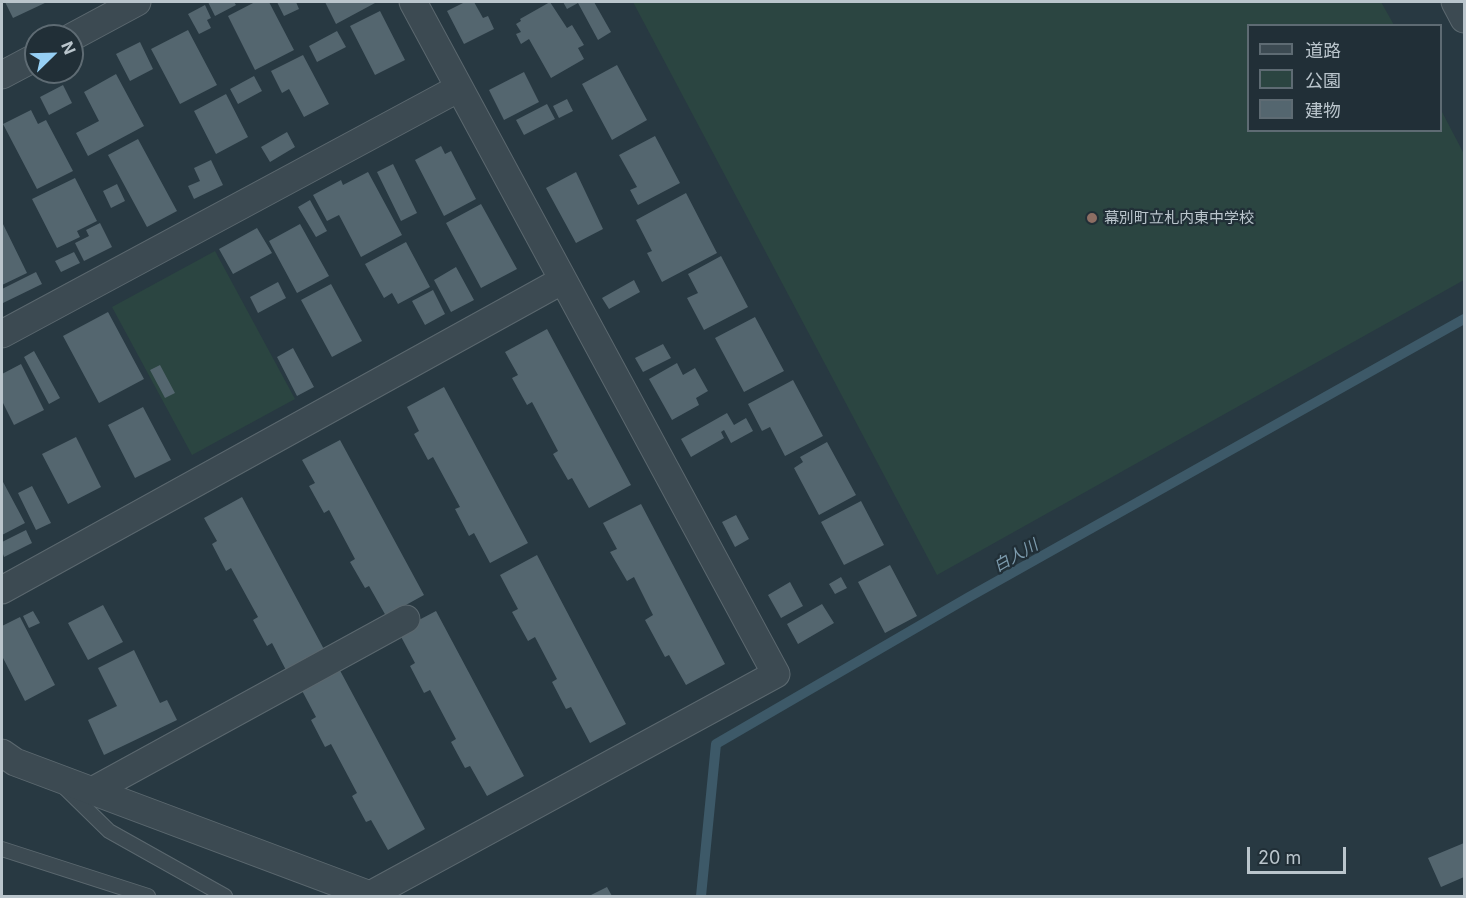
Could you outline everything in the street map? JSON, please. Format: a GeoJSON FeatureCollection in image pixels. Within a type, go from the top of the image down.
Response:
{"type":"FeatureCollection","features":[{"type":"Feature","properties":{"kind":"street"},"geometry":{"type":"LineString","coordinates":[[84,31],[137,2]]}},
{"type":"Feature","properties":{"kind":"street"},"geometry":{"type":"LineString","coordinates":[[2,753],[15,762],[370,895],[776,674],[413,2]]}},
{"type":"Feature","properties":{"kind":"street"},"geometry":{"type":"LineString","coordinates":[[1455,2],[1464,19]]}},
{"type":"Feature","properties":{"kind":"street"},"geometry":{"type":"LineString","coordinates":[[2,75],[24,63]]}},
{"type":"Feature","properties":{"kind":"street"},"geometry":{"type":"LineString","coordinates":[[2,334],[459,88]]}},
{"type":"Feature","properties":{"kind":"street"},"geometry":{"type":"LineString","coordinates":[[2,590],[564,280]]}},
{"type":"Feature","properties":{"kind":"street"},"geometry":{"type":"LineString","coordinates":[[92,791],[406,619]]}},
{"type":"Feature","properties":{"kind":"lane"},"geometry":{"type":"LineString","coordinates":[[52,776],[109,831],[225,897]]}},
{"type":"Feature","properties":{"kind":"lane"},"geometry":{"type":"LineString","coordinates":[[2,849],[148,897]]}},
{"type":"Feature","properties":{"kind":"green space","name":"幕別町立札内東中学校"},"geometry":{"type":"Polygon","coordinates":[[[633,2],[1381,2],[1393,24],[1247,24],[1247,132],[1442,132],[1442,112],[1464,154],[1464,280],[937,575],[633,2]]]}},
{"type":"Feature","properties":{"kind":"green space"},"geometry":{"type":"Polygon","coordinates":[[[215,251],[295,399],[192,455],[112,307],[215,251]]]}},
{"type":"Feature","properties":{"kind":"building"},"geometry":{"type":"Polygon","coordinates":[[[5,2],[47,2],[13,18],[5,2]]]}},
{"type":"Feature","properties":{"kind":"building"},"geometry":{"type":"Polygon","coordinates":[[[208,2],[234,2],[236,5],[215,16],[208,2]]]}},
{"type":"Feature","properties":{"kind":"building"},"geometry":{"type":"Polygon","coordinates":[[[255,2],[269,2],[294,50],[255,70],[228,16],[255,2]]]}},
{"type":"Feature","properties":{"kind":"building"},"geometry":{"type":"Polygon","coordinates":[[[277,2],[296,2],[299,9],[284,16],[277,2]]]}},
{"type":"Feature","properties":{"kind":"building"},"geometry":{"type":"Polygon","coordinates":[[[325,2],[374,2],[375,3],[336,24],[325,2]]]}},
{"type":"Feature","properties":{"kind":"building"},"geometry":{"type":"Polygon","coordinates":[[[465,2],[474,2],[483,18],[488,16],[494,29],[464,44],[447,11],[465,2]]]}},
{"type":"Feature","properties":{"kind":"building"},"geometry":{"type":"Polygon","coordinates":[[[550,2],[567,28],[572,25],[584,45],[578,48],[584,59],[551,78],[529,39],[521,44],[516,34],[521,32],[516,24],[521,21],[520,19],[550,2]]]}},
{"type":"Feature","properties":{"kind":"building"},"geometry":{"type":"Polygon","coordinates":[[[563,2],[594,2],[611,32],[598,40],[578,3],[567,9],[563,2]]]}},
{"type":"Feature","properties":{"kind":"building"},"geometry":{"type":"Polygon","coordinates":[[[205,5],[211,18],[207,20],[211,28],[199,34],[188,14],[205,5]]]}},
{"type":"Feature","properties":{"kind":"building"},"geometry":{"type":"Polygon","coordinates":[[[380,11],[405,60],[375,75],[350,26],[380,11]]]}},
{"type":"Feature","properties":{"kind":"building"},"geometry":{"type":"Polygon","coordinates":[[[188,30],[217,85],[180,104],[151,49],[188,30]]]}},
{"type":"Feature","properties":{"kind":"building"},"geometry":{"type":"Polygon","coordinates":[[[337,31],[346,47],[317,62],[309,46],[337,31]]]}},
{"type":"Feature","properties":{"kind":"building"},"geometry":{"type":"Polygon","coordinates":[[[140,42],[153,69],[130,81],[116,54],[140,42]]]}},
{"type":"Feature","properties":{"kind":"building"},"geometry":{"type":"Polygon","coordinates":[[[303,55],[329,104],[304,117],[289,89],[282,93],[271,71],[303,55]]]}},
{"type":"Feature","properties":{"kind":"building"},"geometry":{"type":"Polygon","coordinates":[[[617,65],[647,120],[612,140],[582,84],[617,65]]]}},
{"type":"Feature","properties":{"kind":"building"},"geometry":{"type":"Polygon","coordinates":[[[524,72],[539,102],[504,120],[489,90],[524,72]]]}},
{"type":"Feature","properties":{"kind":"building"},"geometry":{"type":"Polygon","coordinates":[[[116,74],[144,126],[88,156],[76,133],[99,121],[84,92],[116,74]]]}},
{"type":"Feature","properties":{"kind":"building"},"geometry":{"type":"Polygon","coordinates":[[[254,76],[262,91],[238,104],[230,89],[254,76]]]}},
{"type":"Feature","properties":{"kind":"building"},"geometry":{"type":"Polygon","coordinates":[[[63,85],[72,103],[49,115],[40,97],[63,85]]]}},
{"type":"Feature","properties":{"kind":"building"},"geometry":{"type":"Polygon","coordinates":[[[226,94],[248,137],[216,154],[194,111],[226,94]]]}},
{"type":"Feature","properties":{"kind":"building"},"geometry":{"type":"Polygon","coordinates":[[[567,99],[573,111],[559,118],[553,106],[567,99]]]}},
{"type":"Feature","properties":{"kind":"building"},"geometry":{"type":"Polygon","coordinates":[[[547,104],[555,119],[524,135],[516,120],[547,104]]]}},
{"type":"Feature","properties":{"kind":"building"},"geometry":{"type":"Polygon","coordinates":[[[31,110],[38,124],[46,120],[73,171],[37,189],[3,124],[31,110]]]}},
{"type":"Feature","properties":{"kind":"building"},"geometry":{"type":"Polygon","coordinates":[[[287,132],[295,147],[270,162],[261,147],[287,132]]]}},
{"type":"Feature","properties":{"kind":"building"},"geometry":{"type":"Polygon","coordinates":[[[655,136],[680,183],[638,205],[630,190],[637,187],[619,155],[655,136]]]}},
{"type":"Feature","properties":{"kind":"building"},"geometry":{"type":"Polygon","coordinates":[[[138,139],[177,211],[147,227],[108,155],[138,139]]]}},
{"type":"Feature","properties":{"kind":"building"},"geometry":{"type":"Polygon","coordinates":[[[441,146],[445,154],[451,151],[476,199],[444,216],[415,160],[441,146]]]}},
{"type":"Feature","properties":{"kind":"building"},"geometry":{"type":"Polygon","coordinates":[[[211,160],[223,185],[194,199],[188,186],[200,181],[194,168],[211,160]]]}},
{"type":"Feature","properties":{"kind":"building"},"geometry":{"type":"Polygon","coordinates":[[[393,164],[417,213],[401,221],[377,172],[393,164]]]}},
{"type":"Feature","properties":{"kind":"building"},"geometry":{"type":"Polygon","coordinates":[[[368,172],[402,235],[361,257],[339,215],[327,221],[313,195],[341,180],[343,185],[368,172]]]}},
{"type":"Feature","properties":{"kind":"building"},"geometry":{"type":"Polygon","coordinates":[[[576,172],[603,229],[576,243],[546,188],[576,172]]]}},
{"type":"Feature","properties":{"kind":"building"},"geometry":{"type":"Polygon","coordinates":[[[75,178],[97,221],[77,231],[80,237],[57,248],[32,199],[75,178]]]}},
{"type":"Feature","properties":{"kind":"building"},"geometry":{"type":"Polygon","coordinates":[[[117,184],[125,201],[111,208],[103,191],[117,184]]]}},
{"type":"Feature","properties":{"kind":"building"},"geometry":{"type":"Polygon","coordinates":[[[686,193],[717,253],[662,282],[647,253],[652,251],[636,220],[686,193]]]}},
{"type":"Feature","properties":{"kind":"building"},"geometry":{"type":"Polygon","coordinates":[[[310,200],[327,231],[316,237],[298,207],[310,200]]]}},
{"type":"Feature","properties":{"kind":"building"},"geometry":{"type":"Polygon","coordinates":[[[481,204],[517,269],[481,288],[446,223],[481,204]]]}},
{"type":"Feature","properties":{"kind":"building"},"geometry":{"type":"Polygon","coordinates":[[[2,222],[27,273],[2,285],[2,222]]]}},
{"type":"Feature","properties":{"kind":"building"},"geometry":{"type":"Polygon","coordinates":[[[100,223],[112,247],[84,261],[75,243],[89,236],[86,230],[100,223]]]}},
{"type":"Feature","properties":{"kind":"building"},"geometry":{"type":"Polygon","coordinates":[[[300,224],[329,276],[297,293],[269,241],[300,224]]]}},
{"type":"Feature","properties":{"kind":"building"},"geometry":{"type":"Polygon","coordinates":[[[257,228],[272,253],[233,274],[219,249],[257,228]]]}},
{"type":"Feature","properties":{"kind":"building"},"geometry":{"type":"Polygon","coordinates":[[[406,242],[430,287],[398,304],[392,293],[384,298],[365,264],[406,242]]]}},
{"type":"Feature","properties":{"kind":"building"},"geometry":{"type":"Polygon","coordinates":[[[74,252],[80,263],[61,272],[55,261],[74,252]]]}},
{"type":"Feature","properties":{"kind":"building"},"geometry":{"type":"Polygon","coordinates":[[[721,256],[748,307],[704,330],[687,298],[698,293],[688,274],[721,256]]]}},
{"type":"Feature","properties":{"kind":"building"},"geometry":{"type":"Polygon","coordinates":[[[456,267],[474,300],[451,312],[434,280],[456,267]]]}},
{"type":"Feature","properties":{"kind":"building"},"geometry":{"type":"Polygon","coordinates":[[[36,272],[42,284],[3,303],[2,289],[36,272]]]}},
{"type":"Feature","properties":{"kind":"building"},"geometry":{"type":"Polygon","coordinates":[[[634,280],[640,292],[609,309],[602,298],[634,280]]]}},
{"type":"Feature","properties":{"kind":"building"},"geometry":{"type":"Polygon","coordinates":[[[278,282],[286,298],[258,313],[250,297],[278,282]]]}},
{"type":"Feature","properties":{"kind":"building"},"geometry":{"type":"Polygon","coordinates":[[[331,284],[362,341],[332,357],[301,300],[331,284]]]}},
{"type":"Feature","properties":{"kind":"building"},"geometry":{"type":"Polygon","coordinates":[[[433,290],[445,314],[425,325],[412,301],[433,290]]]}},
{"type":"Feature","properties":{"kind":"building"},"geometry":{"type":"Polygon","coordinates":[[[108,312],[144,379],[99,403],[63,336],[108,312]]]}},
{"type":"Feature","properties":{"kind":"building"},"geometry":{"type":"Polygon","coordinates":[[[755,317],[784,371],[744,392],[715,338],[755,317]]]}},
{"type":"Feature","properties":{"kind":"building"},"geometry":{"type":"Polygon","coordinates":[[[547,329],[631,485],[589,508],[572,478],[568,480],[553,454],[558,451],[532,402],[527,405],[512,378],[518,375],[505,352],[547,329]]]}},
{"type":"Feature","properties":{"kind":"building"},"geometry":{"type":"Polygon","coordinates":[[[663,344],[671,358],[643,372],[635,358],[663,344]]]}},
{"type":"Feature","properties":{"kind":"building"},"geometry":{"type":"Polygon","coordinates":[[[293,348],[314,387],[297,396],[277,357],[293,348]]]}},
{"type":"Feature","properties":{"kind":"building"},"geometry":{"type":"Polygon","coordinates":[[[34,351],[60,398],[49,404],[24,357],[34,351]]]}},
{"type":"Feature","properties":{"kind":"building"},"geometry":{"type":"Polygon","coordinates":[[[677,363],[683,375],[695,368],[708,391],[696,398],[699,405],[672,420],[649,379],[677,363]]]}},
{"type":"Feature","properties":{"kind":"building"},"geometry":{"type":"Polygon","coordinates":[[[21,364],[44,410],[14,425],[2,401],[2,374],[21,364]]]}},
{"type":"Feature","properties":{"kind":"building"},"geometry":{"type":"Polygon","coordinates":[[[160,365],[175,393],[165,398],[150,370],[160,365]]]}},
{"type":"Feature","properties":{"kind":"building"},"geometry":{"type":"Polygon","coordinates":[[[793,380],[823,436],[785,456],[770,427],[762,431],[748,404],[793,380]]]}},
{"type":"Feature","properties":{"kind":"building"},"geometry":{"type":"Polygon","coordinates":[[[444,387],[528,543],[490,563],[474,533],[469,536],[455,509],[460,507],[433,457],[428,460],[414,434],[419,431],[407,407],[444,387]]]}},
{"type":"Feature","properties":{"kind":"building"},"geometry":{"type":"Polygon","coordinates":[[[143,407],[171,460],[135,478],[108,425],[143,407]]]}},
{"type":"Feature","properties":{"kind":"building"},"geometry":{"type":"Polygon","coordinates":[[[727,413],[734,425],[746,418],[753,431],[731,443],[724,430],[721,432],[724,438],[691,457],[681,439],[727,413]]]}},
{"type":"Feature","properties":{"kind":"building"},"geometry":{"type":"Polygon","coordinates":[[[76,437],[101,487],[68,504],[42,454],[76,437]]]}},
{"type":"Feature","properties":{"kind":"building"},"geometry":{"type":"Polygon","coordinates":[[[340,440],[424,595],[386,616],[369,586],[365,588],[350,562],[355,559],[329,510],[324,513],[309,486],[315,483],[302,460],[340,440]]]}},
{"type":"Feature","properties":{"kind":"building"},"geometry":{"type":"Polygon","coordinates":[[[827,442],[856,495],[819,515],[794,468],[803,462],[800,457],[827,442]]]}},
{"type":"Feature","properties":{"kind":"building"},"geometry":{"type":"Polygon","coordinates":[[[2,480],[25,523],[2,535],[2,480]]]}},
{"type":"Feature","properties":{"kind":"building"},"geometry":{"type":"Polygon","coordinates":[[[32,486],[51,523],[36,530],[18,493],[32,486]]]}},
{"type":"Feature","properties":{"kind":"building"},"geometry":{"type":"Polygon","coordinates":[[[242,497],[326,653],[288,674],[272,643],[267,646],[253,620],[258,617],[231,568],[226,571],[212,544],[217,541],[204,518],[242,497]]]}},
{"type":"Feature","properties":{"kind":"building"},"geometry":{"type":"Polygon","coordinates":[[[861,501],[884,545],[844,565],[821,522],[861,501]]]}},
{"type":"Feature","properties":{"kind":"building"},"geometry":{"type":"Polygon","coordinates":[[[641,504],[725,664],[686,685],[669,655],[665,657],[645,620],[653,615],[634,577],[627,581],[610,552],[617,549],[603,523],[641,504]]]}},
{"type":"Feature","properties":{"kind":"building"},"geometry":{"type":"Polygon","coordinates":[[[736,515],[749,539],[735,547],[722,522],[736,515]]]}},
{"type":"Feature","properties":{"kind":"building"},"geometry":{"type":"Polygon","coordinates":[[[26,530],[32,543],[4,557],[2,542],[26,530]]]}},
{"type":"Feature","properties":{"kind":"building"},"geometry":{"type":"Polygon","coordinates":[[[537,555],[626,724],[590,743],[571,707],[566,709],[552,682],[557,679],[535,637],[528,641],[512,612],[518,609],[500,575],[537,555]]]}},
{"type":"Feature","properties":{"kind":"building"},"geometry":{"type":"Polygon","coordinates":[[[890,565],[917,616],[885,633],[858,582],[890,565]]]}},
{"type":"Feature","properties":{"kind":"building"},"geometry":{"type":"Polygon","coordinates":[[[841,577],[847,588],[835,594],[829,584],[841,577]]]}},
{"type":"Feature","properties":{"kind":"building"},"geometry":{"type":"Polygon","coordinates":[[[790,582],[803,606],[781,618],[768,595],[790,582]]]}},
{"type":"Feature","properties":{"kind":"building"},"geometry":{"type":"Polygon","coordinates":[[[822,604],[834,623],[798,644],[787,624],[822,604]]]}},
{"type":"Feature","properties":{"kind":"building"},"geometry":{"type":"Polygon","coordinates":[[[103,605],[123,642],[88,660],[68,623],[103,605]]]}},
{"type":"Feature","properties":{"kind":"building"},"geometry":{"type":"Polygon","coordinates":[[[33,611],[40,623],[29,628],[23,616],[33,611]]]}},
{"type":"Feature","properties":{"kind":"building"},"geometry":{"type":"Polygon","coordinates":[[[436,611],[524,776],[487,796],[470,766],[465,768],[451,742],[456,739],[430,690],[424,693],[410,666],[415,663],[398,631],[436,611]]]}},
{"type":"Feature","properties":{"kind":"building"},"geometry":{"type":"Polygon","coordinates":[[[20,617],[55,685],[25,701],[2,656],[2,626],[20,617]]]}},
{"type":"Feature","properties":{"kind":"building"},"geometry":{"type":"Polygon","coordinates":[[[134,650],[160,703],[167,700],[177,720],[104,755],[88,720],[117,706],[98,668],[134,650]]]}},
{"type":"Feature","properties":{"kind":"building"},"geometry":{"type":"Polygon","coordinates":[[[336,663],[425,829],[388,850],[371,820],[366,822],[352,796],[357,793],[331,744],[325,747],[311,720],[316,717],[298,683],[336,663]]]}},
{"type":"Feature","properties":{"kind":"building"},"geometry":{"type":"Polygon","coordinates":[[[1464,843],[1464,877],[1441,887],[1428,858],[1464,843]]]}},
{"type":"Feature","properties":{"kind":"building"},"geometry":{"type":"Polygon","coordinates":[[[607,887],[612,896],[589,896],[607,887]]]}},
{"type":"Feature","properties":{"kind":"waterway","name":"白人川"},"geometry":{"type":"LineString","coordinates":[[701,896],[716,744],[969,597],[1464,319]]}},
{"type":"Feature","properties":{"kind":"place","name":"幕別町立札内東中学校"},"geometry":{"type":"Point","coordinates":[1092,218]}}]}
